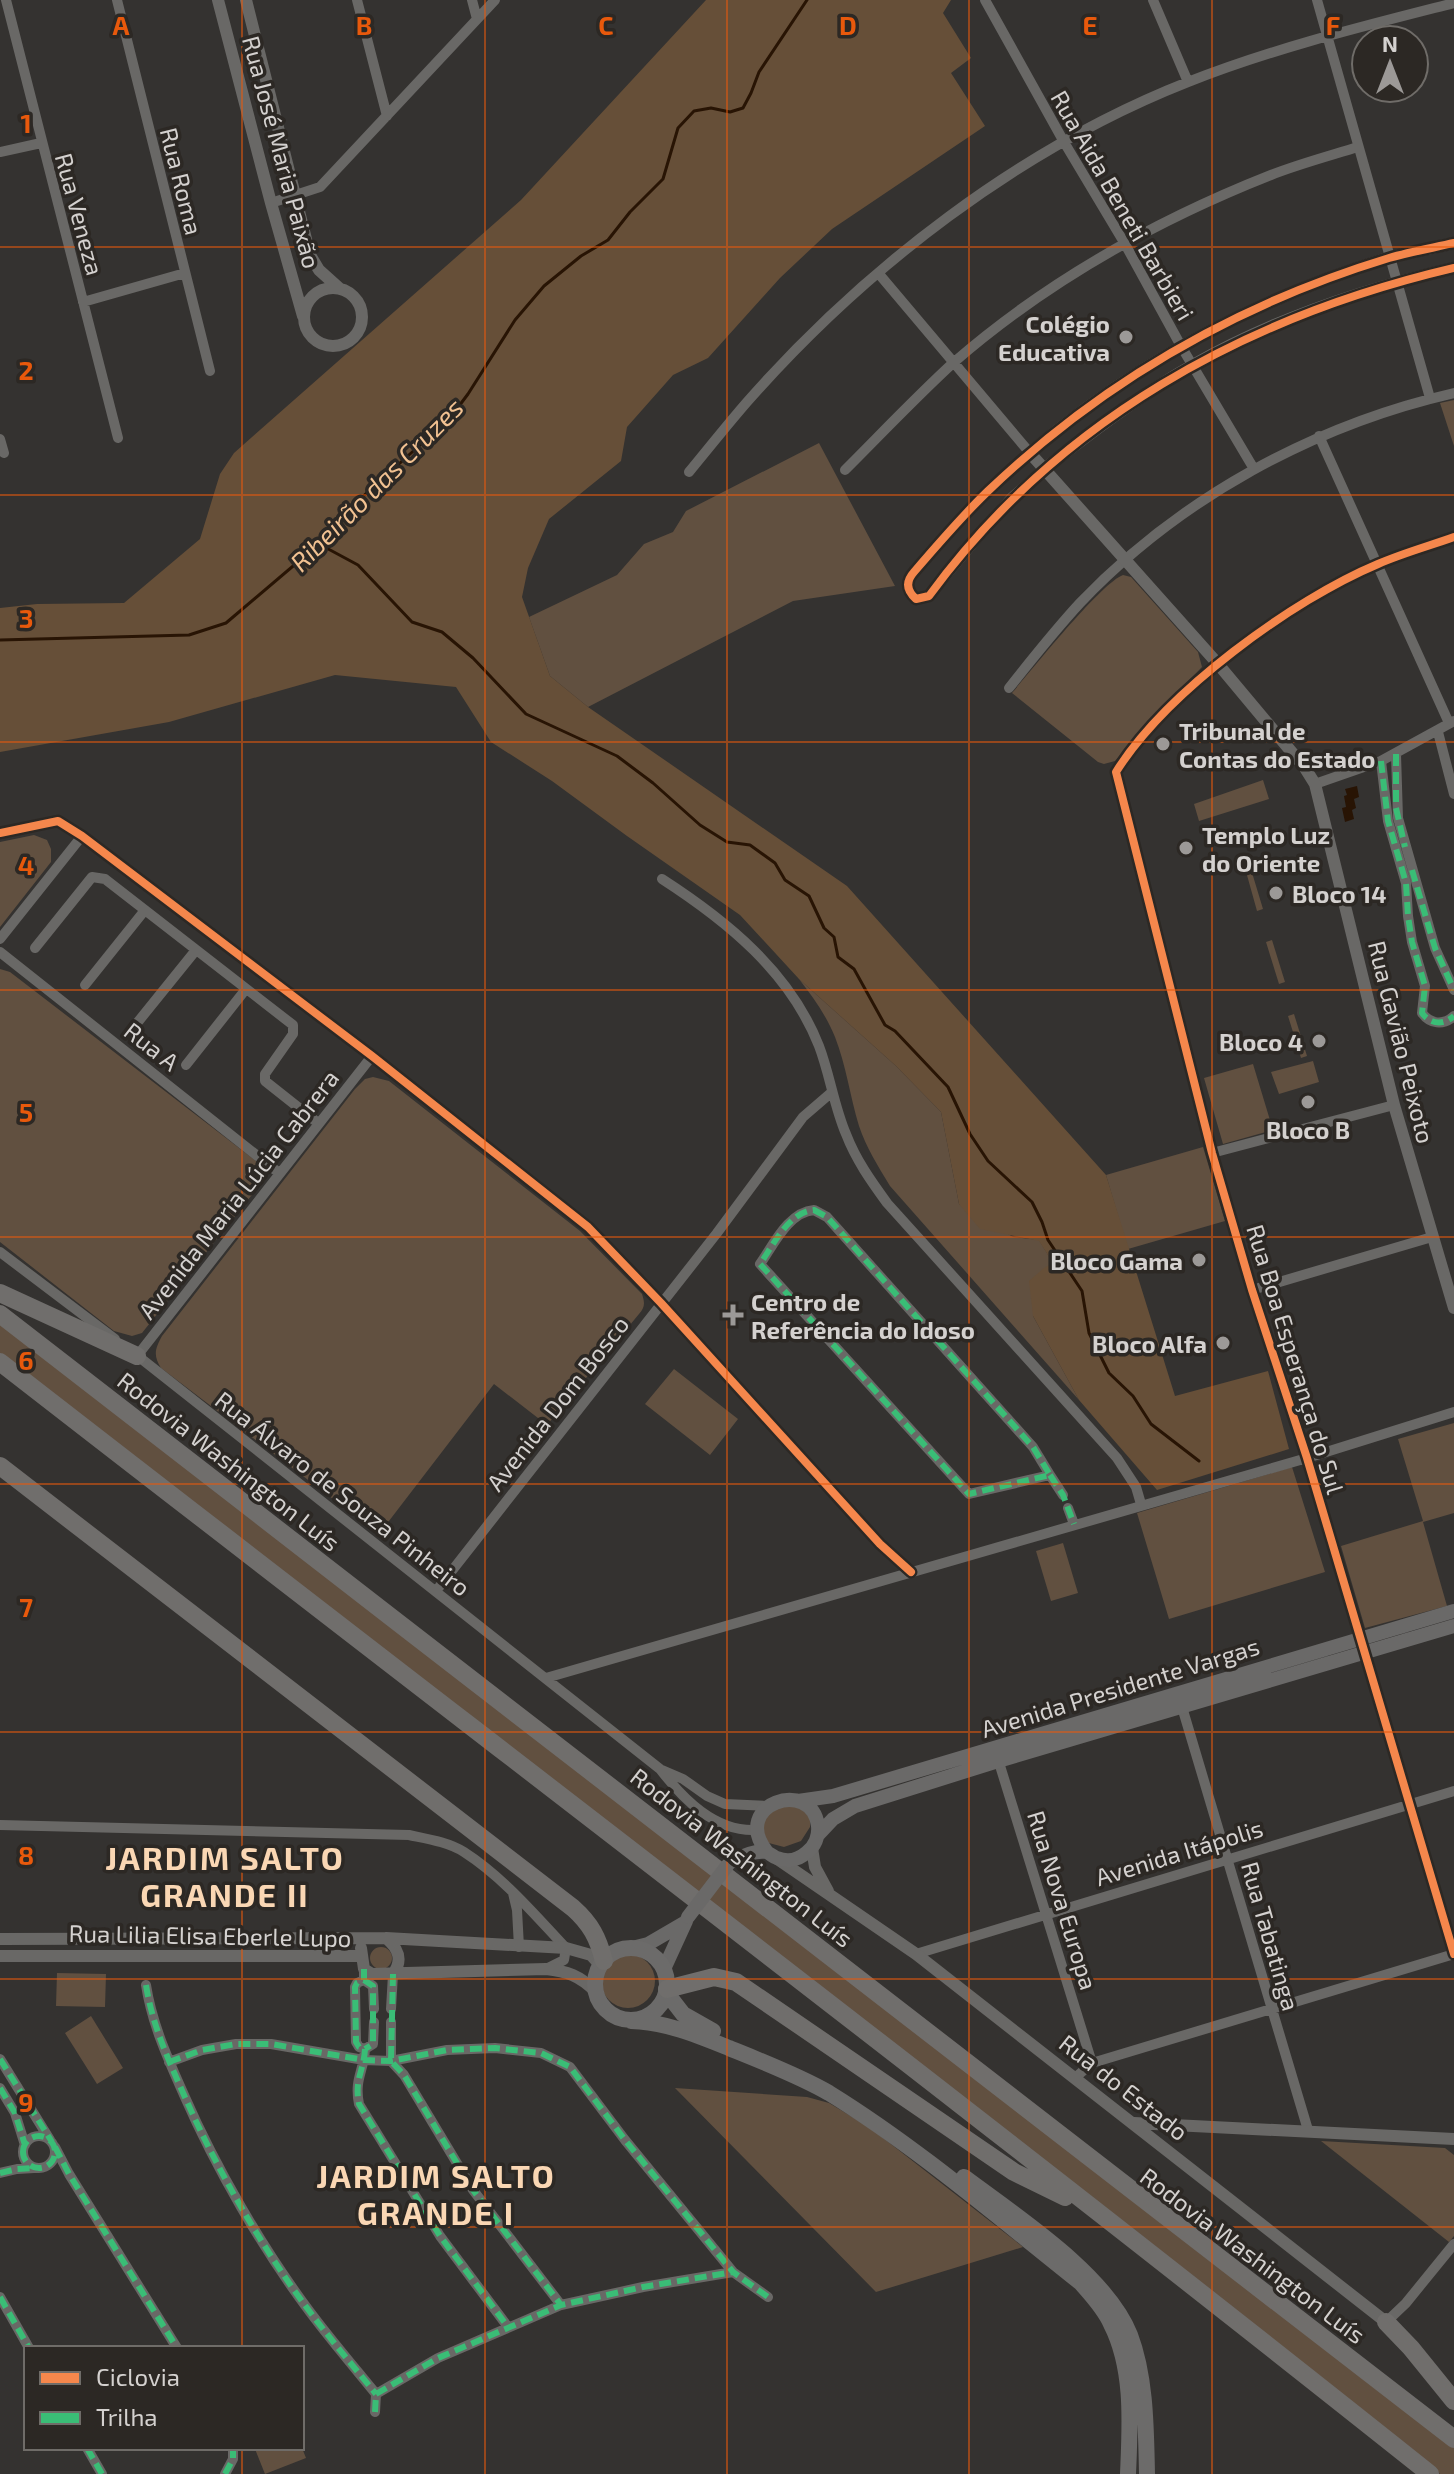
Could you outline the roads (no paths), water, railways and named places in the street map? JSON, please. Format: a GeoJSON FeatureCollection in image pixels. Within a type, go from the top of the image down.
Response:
{"type":"FeatureCollection","features":[{"type":"Feature","properties":{"kind":"highway"},"geometry":{"type":"LineString","coordinates":[[0,1293],[137,1356]]}},
{"type":"Feature","properties":{"kind":"highway","name":"Rodovia Washington Luís"},"geometry":{"type":"LineString","coordinates":[[0,1314],[1454,2439]]}},
{"type":"Feature","properties":{"kind":"highway"},"geometry":{"type":"LineString","coordinates":[[0,1362],[499,1746],[1430,2474]]}},
{"type":"Feature","properties":{"kind":"highway"},"geometry":{"type":"LineString","coordinates":[[0,1466],[573,1908],[594,1931],[602,1963]]}},
{"type":"Feature","properties":{"kind":"highway"},"geometry":{"type":"LineString","coordinates":[[1128,2474],[1128,2395],[1120,2346],[1098,2302],[1081,2283],[903,2143],[827,2092],[684,2030],[653,2022],[618,2019],[600,2003],[595,1991],[602,1963],[619,1950],[636,1949],[652,1955],[664,1969],[667,1991],[683,2014],[697,2024],[809,2072],[881,2115],[1046,2239],[1106,2294],[1124,2324],[1137,2358],[1147,2474]]}},
{"type":"Feature","properties":{"kind":"highway"},"geometry":{"type":"LineString","coordinates":[[667,1991],[714,1977],[736,1982],[1014,2172],[1095,2211]]}},
{"type":"Feature","properties":{"kind":"highway"},"geometry":{"type":"LineString","coordinates":[[631,2021],[654,2013],[667,1991]]}},
{"type":"Feature","properties":{"kind":"highway"},"geometry":{"type":"LineString","coordinates":[[1386,2322],[1454,2401]]}},
{"type":"Feature","properties":{"kind":"main road","name":"Avenida Presidente Vargas"},"geometry":{"type":"LineString","coordinates":[[798,1801],[833,1796],[1182,1707],[1454,1611]]}},
{"type":"Feature","properties":{"kind":"main road","name":"Avenida Presidente Vargas"},"geometry":{"type":"LineString","coordinates":[[814,1842],[833,1819],[855,1806],[996,1754],[1363,1645],[1454,1626]]}},
{"type":"Feature","properties":{"kind":"main road"},"geometry":{"type":"LineString","coordinates":[[729,1864],[743,1856],[771,1855],[796,1859],[814,1842],[817,1822],[814,1815],[798,1801],[788,1799],[768,1806],[758,1821],[756,1832],[760,1844],[771,1855]]}},
{"type":"Feature","properties":{"kind":"main road"},"geometry":{"type":"LineString","coordinates":[[664,1969],[686,1920],[756,1832]]}},
{"type":"Feature","properties":{"kind":"main road"},"geometry":{"type":"LineString","coordinates":[[628,1949],[648,1944],[686,1920]]}},
{"type":"Feature","properties":{"kind":"street","name":"Rua Veneza"},"geometry":{"type":"LineString","coordinates":[[6,0],[118,438]]}},
{"type":"Feature","properties":{"kind":"street","name":"Rua Roma"},"geometry":{"type":"LineString","coordinates":[[117,0],[210,371]]}},
{"type":"Feature","properties":{"kind":"street","name":"Rua José Maria Paixão"},"geometry":{"type":"LineString","coordinates":[[218,0],[303,316]]}},
{"type":"Feature","properties":{"kind":"street","name":"Rua José Maria Paixão"},"geometry":{"type":"LineString","coordinates":[[246,0],[310,255],[319,270],[339,288]]}},
{"type":"Feature","properties":{"kind":"street"},"geometry":{"type":"LineString","coordinates":[[357,0],[387,116]]}},
{"type":"Feature","properties":{"kind":"street"},"geometry":{"type":"LineString","coordinates":[[472,0],[477,19]]}},
{"type":"Feature","properties":{"kind":"street"},"geometry":{"type":"LineString","coordinates":[[271,203],[320,187],[495,0]]}},
{"type":"Feature","properties":{"kind":"street","name":"Rua Aida Beneti Barbieri"},"geometry":{"type":"LineString","coordinates":[[985,0],[1254,469]]}},
{"type":"Feature","properties":{"kind":"street"},"geometry":{"type":"LineString","coordinates":[[1153,0],[1188,82]]}},
{"type":"Feature","properties":{"kind":"street"},"geometry":{"type":"LineString","coordinates":[[1317,0],[1430,398]]}},
{"type":"Feature","properties":{"kind":"street"},"geometry":{"type":"LineString","coordinates":[[689,472],[768,380],[811,336],[937,225],[999,181],[1123,111],[1188,82],[1327,35],[1454,3]]}},
{"type":"Feature","properties":{"kind":"street"},"geometry":{"type":"LineString","coordinates":[[0,152],[41,143]]}},
{"type":"Feature","properties":{"kind":"street"},"geometry":{"type":"LineString","coordinates":[[845,470],[953,364],[1007,320],[1063,281],[1197,206],[1274,173],[1358,147]]}},
{"type":"Feature","properties":{"kind":"street"},"geometry":{"type":"LineString","coordinates":[[1454,243],[1391,258],[1291,293],[1181,346],[1115,388],[1030,453],[987,491],[914,572],[908,584],[909,590],[916,599],[929,596],[1011,498],[1044,469],[1140,398],[1192,365],[1289,318],[1396,281],[1454,268]]}},
{"type":"Feature","properties":{"kind":"street"},"geometry":{"type":"LineString","coordinates":[[83,302],[185,273]]}},
{"type":"Feature","properties":{"kind":"street"},"geometry":{"type":"LineString","coordinates":[[879,274],[1030,453],[1218,664],[1315,784],[1381,761],[1452,722],[1319,436]]}},
{"type":"Feature","properties":{"kind":"street"},"geometry":{"type":"LineString","coordinates":[[326,288],[339,288],[349,293],[357,300],[361,310],[358,331],[341,345],[319,343],[305,326],[303,316],[307,303],[326,288]]}},
{"type":"Feature","properties":{"kind":"street"},"geometry":{"type":"LineString","coordinates":[[1009,688],[1082,601],[1184,513],[1254,469],[1319,436],[1430,398],[1454,393]]}},
{"type":"Feature","properties":{"kind":"street"},"geometry":{"type":"LineString","coordinates":[[0,439],[4,453]]}},
{"type":"Feature","properties":{"kind":"street"},"geometry":{"type":"LineString","coordinates":[[1218,664],[1294,607],[1378,564],[1454,537]]}},
{"type":"Feature","properties":{"kind":"street","name":"Rua Boa Esperança do Sul"},"geometry":{"type":"LineString","coordinates":[[1218,664],[1131,747],[1116,772],[1212,1153],[1252,1290],[1307,1458],[1454,1954]]}},
{"type":"Feature","properties":{"kind":"street"},"geometry":{"type":"LineString","coordinates":[[1438,732],[1454,794]]}},
{"type":"Feature","properties":{"kind":"street"},"geometry":{"type":"LineString","coordinates":[[1393,819],[1396,754]]}},
{"type":"Feature","properties":{"kind":"street"},"geometry":{"type":"LineString","coordinates":[[1381,761],[1410,882],[1454,990]]}},
{"type":"Feature","properties":{"kind":"street","name":"Rua Gavião Peixoto"},"geometry":{"type":"LineString","coordinates":[[1315,784],[1394,1105],[1454,1308]]}},
{"type":"Feature","properties":{"kind":"street"},"geometry":{"type":"LineString","coordinates":[[0,833],[58,821],[82,836],[372,1056],[588,1227],[880,1544],[911,1572]]}},
{"type":"Feature","properties":{"kind":"street"},"geometry":{"type":"LineString","coordinates":[[0,939],[82,836]]}},
{"type":"Feature","properties":{"kind":"street"},"geometry":{"type":"LineString","coordinates":[[35,948],[92,877],[105,879],[293,1025],[294,1029],[265,1074],[265,1081],[318,1123]]}},
{"type":"Feature","properties":{"kind":"street"},"geometry":{"type":"LineString","coordinates":[[662,879],[699,903],[751,946],[791,994],[819,1047],[845,1133],[862,1169],[887,1203],[1117,1458],[1132,1479],[1141,1504]]}},
{"type":"Feature","properties":{"kind":"street"},"geometry":{"type":"LineString","coordinates":[[1410,882],[1410,929],[1425,986],[1422,1013],[1436,1023],[1448,1021],[1454,1016]]}},
{"type":"Feature","properties":{"kind":"street"},"geometry":{"type":"LineString","coordinates":[[85,985],[145,910]]}},
{"type":"Feature","properties":{"kind":"street"},"geometry":{"type":"LineString","coordinates":[[133,1028],[196,950]]}},
{"type":"Feature","properties":{"kind":"street","name":"Rua A"},"geometry":{"type":"LineString","coordinates":[[0,952],[279,1173]]}},
{"type":"Feature","properties":{"kind":"street"},"geometry":{"type":"LineString","coordinates":[[186,1065],[246,989]]}},
{"type":"Feature","properties":{"kind":"street","name":"Avenida Maria Lúcia Cabrera"},"geometry":{"type":"LineString","coordinates":[[137,1356],[372,1056]]}},
{"type":"Feature","properties":{"kind":"street","name":"Avenida Dom Bosco"},"geometry":{"type":"LineString","coordinates":[[436,1591],[717,1233],[803,1117],[832,1092]]}},
{"type":"Feature","properties":{"kind":"street"},"geometry":{"type":"LineString","coordinates":[[1212,1153],[1394,1105]]}},
{"type":"Feature","properties":{"kind":"street"},"geometry":{"type":"LineString","coordinates":[[1050,1475],[969,1494],[760,1264],[793,1218],[814,1210],[827,1217],[1033,1447],[1063,1495]]}},
{"type":"Feature","properties":{"kind":"street"},"geometry":{"type":"LineString","coordinates":[[1252,1290],[1432,1237]]}},
{"type":"Feature","properties":{"kind":"street","name":"Rua Álvaro de Souza Pinheiro"},"geometry":{"type":"LineString","coordinates":[[0,1252],[546,1678],[660,1769],[678,1792],[707,1815],[731,1828],[756,1832]]}},
{"type":"Feature","properties":{"kind":"street"},"geometry":{"type":"LineString","coordinates":[[546,1678],[1307,1458],[1454,1412]]}},
{"type":"Feature","properties":{"kind":"street"},"geometry":{"type":"LineString","coordinates":[[1068,1508],[1074,1524]]}},
{"type":"Feature","properties":{"kind":"street","name":"Rua Tabatinga"},"geometry":{"type":"LineString","coordinates":[[1182,1707],[1308,2130]]}},
{"type":"Feature","properties":{"kind":"street","name":"Rua Nova Europa"},"geometry":{"type":"LineString","coordinates":[[996,1754],[1092,2063]]}},
{"type":"Feature","properties":{"kind":"street","name":"Rua Álvaro de Souza Pinheiro"},"geometry":{"type":"LineString","coordinates":[[660,1769],[725,1804],[768,1806]]}},
{"type":"Feature","properties":{"kind":"street","name":"Avenida Itápolis"},"geometry":{"type":"LineString","coordinates":[[916,1954],[1454,1791]]}},
{"type":"Feature","properties":{"kind":"street"},"geometry":{"type":"LineString","coordinates":[[0,1825],[409,1835],[436,1841],[464,1852],[512,1891],[566,1948],[564,1960],[546,1969]]}},
{"type":"Feature","properties":{"kind":"street"},"geometry":{"type":"LineString","coordinates":[[814,1842],[815,1867],[830,1894]]}},
{"type":"Feature","properties":{"kind":"street","name":"Rua do Estado"},"geometry":{"type":"LineString","coordinates":[[771,1855],[916,1954],[1386,2322]]}},
{"type":"Feature","properties":{"kind":"street"},"geometry":{"type":"LineString","coordinates":[[512,1891],[517,1910],[519,1947]]}},
{"type":"Feature","properties":{"kind":"street"},"geometry":{"type":"LineString","coordinates":[[188,1956],[189,1938]]}},
{"type":"Feature","properties":{"kind":"street"},"geometry":{"type":"LineString","coordinates":[[364,2055],[356,2042],[355,1987],[363,1968],[363,1938],[386,1938],[399,1953],[398,1967],[393,1974],[391,2009]]}},
{"type":"Feature","properties":{"kind":"street","name":"Rua Lilia Elisa Eberle Lupo"},"geometry":{"type":"LineString","coordinates":[[0,1939],[363,1938]]}},
{"type":"Feature","properties":{"kind":"street","name":"Rua Lilia Elisa Eberle Lupo"},"geometry":{"type":"LineString","coordinates":[[386,1938],[566,1948],[591,1955],[602,1963]]}},
{"type":"Feature","properties":{"kind":"street"},"geometry":{"type":"LineString","coordinates":[[1076,2077],[1092,2063],[1454,1954]]}},
{"type":"Feature","properties":{"kind":"street","name":"Rua Lilia Elisa Eberle Lupo"},"geometry":{"type":"LineString","coordinates":[[0,1956],[188,1956],[363,1968],[372,1974],[546,1969],[572,1973],[595,1991]]}},
{"type":"Feature","properties":{"kind":"street"},"geometry":{"type":"LineString","coordinates":[[363,1968],[373,1986],[374,2009]]}},
{"type":"Feature","properties":{"kind":"street"},"geometry":{"type":"LineString","coordinates":[[146,1985],[150,2012],[195,2120],[249,2219],[309,2311],[376,2394],[375,2412]]}},
{"type":"Feature","properties":{"kind":"street"},"geometry":{"type":"LineString","coordinates":[[374,2022],[373,2044],[364,2055],[357,2078],[359,2104],[440,2236],[508,2327]]}},
{"type":"Feature","properties":{"kind":"street"},"geometry":{"type":"LineString","coordinates":[[391,2022],[391,2061],[404,2075],[473,2190],[561,2305]]}},
{"type":"Feature","properties":{"kind":"street"},"geometry":{"type":"LineString","coordinates":[[169,2062],[202,2050],[236,2044],[271,2044],[391,2061],[447,2050],[495,2048],[541,2053],[570,2067],[733,2272],[768,2297]]}},
{"type":"Feature","properties":{"kind":"street"},"geometry":{"type":"LineString","coordinates":[[0,2059],[176,2346]]}},
{"type":"Feature","properties":{"kind":"street"},"geometry":{"type":"LineString","coordinates":[[0,2088],[15,2113],[27,2163],[69,2174]]}},
{"type":"Feature","properties":{"kind":"street"},"geometry":{"type":"LineString","coordinates":[[1133,2123],[1308,2130],[1451,2141]]}},
{"type":"Feature","properties":{"kind":"street"},"geometry":{"type":"LineString","coordinates":[[3,2172],[14,2166],[29,2140],[41,2136],[53,2144]]}},
{"type":"Feature","properties":{"kind":"street"},"geometry":{"type":"LineString","coordinates":[[3,2172],[41,2168],[54,2160],[53,2144]]}},
{"type":"Feature","properties":{"kind":"street"},"geometry":{"type":"LineString","coordinates":[[1386,2322],[1406,2303],[1454,2244]]}},
{"type":"Feature","properties":{"kind":"street"},"geometry":{"type":"LineString","coordinates":[[376,2394],[438,2358],[561,2305],[733,2272]]}},
{"type":"Feature","properties":{"kind":"street"},"geometry":{"type":"LineString","coordinates":[[0,2297],[28,2346]]}},
{"type":"Feature","properties":{"kind":"street"},"geometry":{"type":"LineString","coordinates":[[88,2450],[102,2474]]}},
{"type":"Feature","properties":{"kind":"street"},"geometry":{"type":"LineString","coordinates":[[225,2474],[233,2459],[233,2450]]}},
{"type":"Feature","properties":{"kind":"waterway","name":"Ribeirão das Cruzes"},"geometry":{"type":"LineString","coordinates":[[0,640],[189,635],[226,623],[319,544],[360,499],[450,418],[515,320],[544,286],[581,256],[608,240],[630,212],[663,179],[678,128],[694,111],[711,108],[730,112],[743,108],[759,72],[807,0]]}},
{"type":"Feature","properties":{"kind":"waterway"},"geometry":{"type":"LineString","coordinates":[[319,544],[358,565],[412,622],[442,632],[473,658],[526,714],[617,756],[700,825],[727,842],[750,845],[775,863],[785,880],[809,896],[824,928],[834,937],[838,957],[854,969],[885,1025],[895,1031],[948,1087],[970,1134],[988,1161],[1032,1202],[1048,1240],[1082,1291],[1089,1333],[1109,1373],[1133,1396],[1151,1424],[1199,1461]]}},
{"type":"Feature","properties":{"kind":"place","name":"Colégio Educativa"},"geometry":{"type":"Point","coordinates":[1126,337]}},
{"type":"Feature","properties":{"kind":"place","name":"Tribunal de Contas do Estado"},"geometry":{"type":"Point","coordinates":[1163,744]}},
{"type":"Feature","properties":{"kind":"place","name":"Templo Luz do Oriente"},"geometry":{"type":"Point","coordinates":[1186,848]}},
{"type":"Feature","properties":{"kind":"place","name":"Bloco 14"},"geometry":{"type":"Point","coordinates":[1276,893]}},
{"type":"Feature","properties":{"kind":"place","name":"Bloco 4"},"geometry":{"type":"Point","coordinates":[1319,1041]}},
{"type":"Feature","properties":{"kind":"place","name":"Bloco B"},"geometry":{"type":"Point","coordinates":[1308,1102]}},
{"type":"Feature","properties":{"kind":"place","name":"Bloco Gama"},"geometry":{"type":"Point","coordinates":[1199,1260]}},
{"type":"Feature","properties":{"kind":"place","name":"Centro de Referência do Idoso"},"geometry":{"type":"Point","coordinates":[733,1315]}},
{"type":"Feature","properties":{"kind":"place","name":"Bloco Alfa"},"geometry":{"type":"Point","coordinates":[1223,1343]}},
{"type":"Feature","properties":{"kind":"district","name":"JARDIM SALTO GRANDE II"},"geometry":{"type":"Point","coordinates":[225,1876]}},
{"type":"Feature","properties":{"kind":"district","name":"JARDIM SALTO GRANDE I"},"geometry":{"type":"Point","coordinates":[436,2194]}}]}
